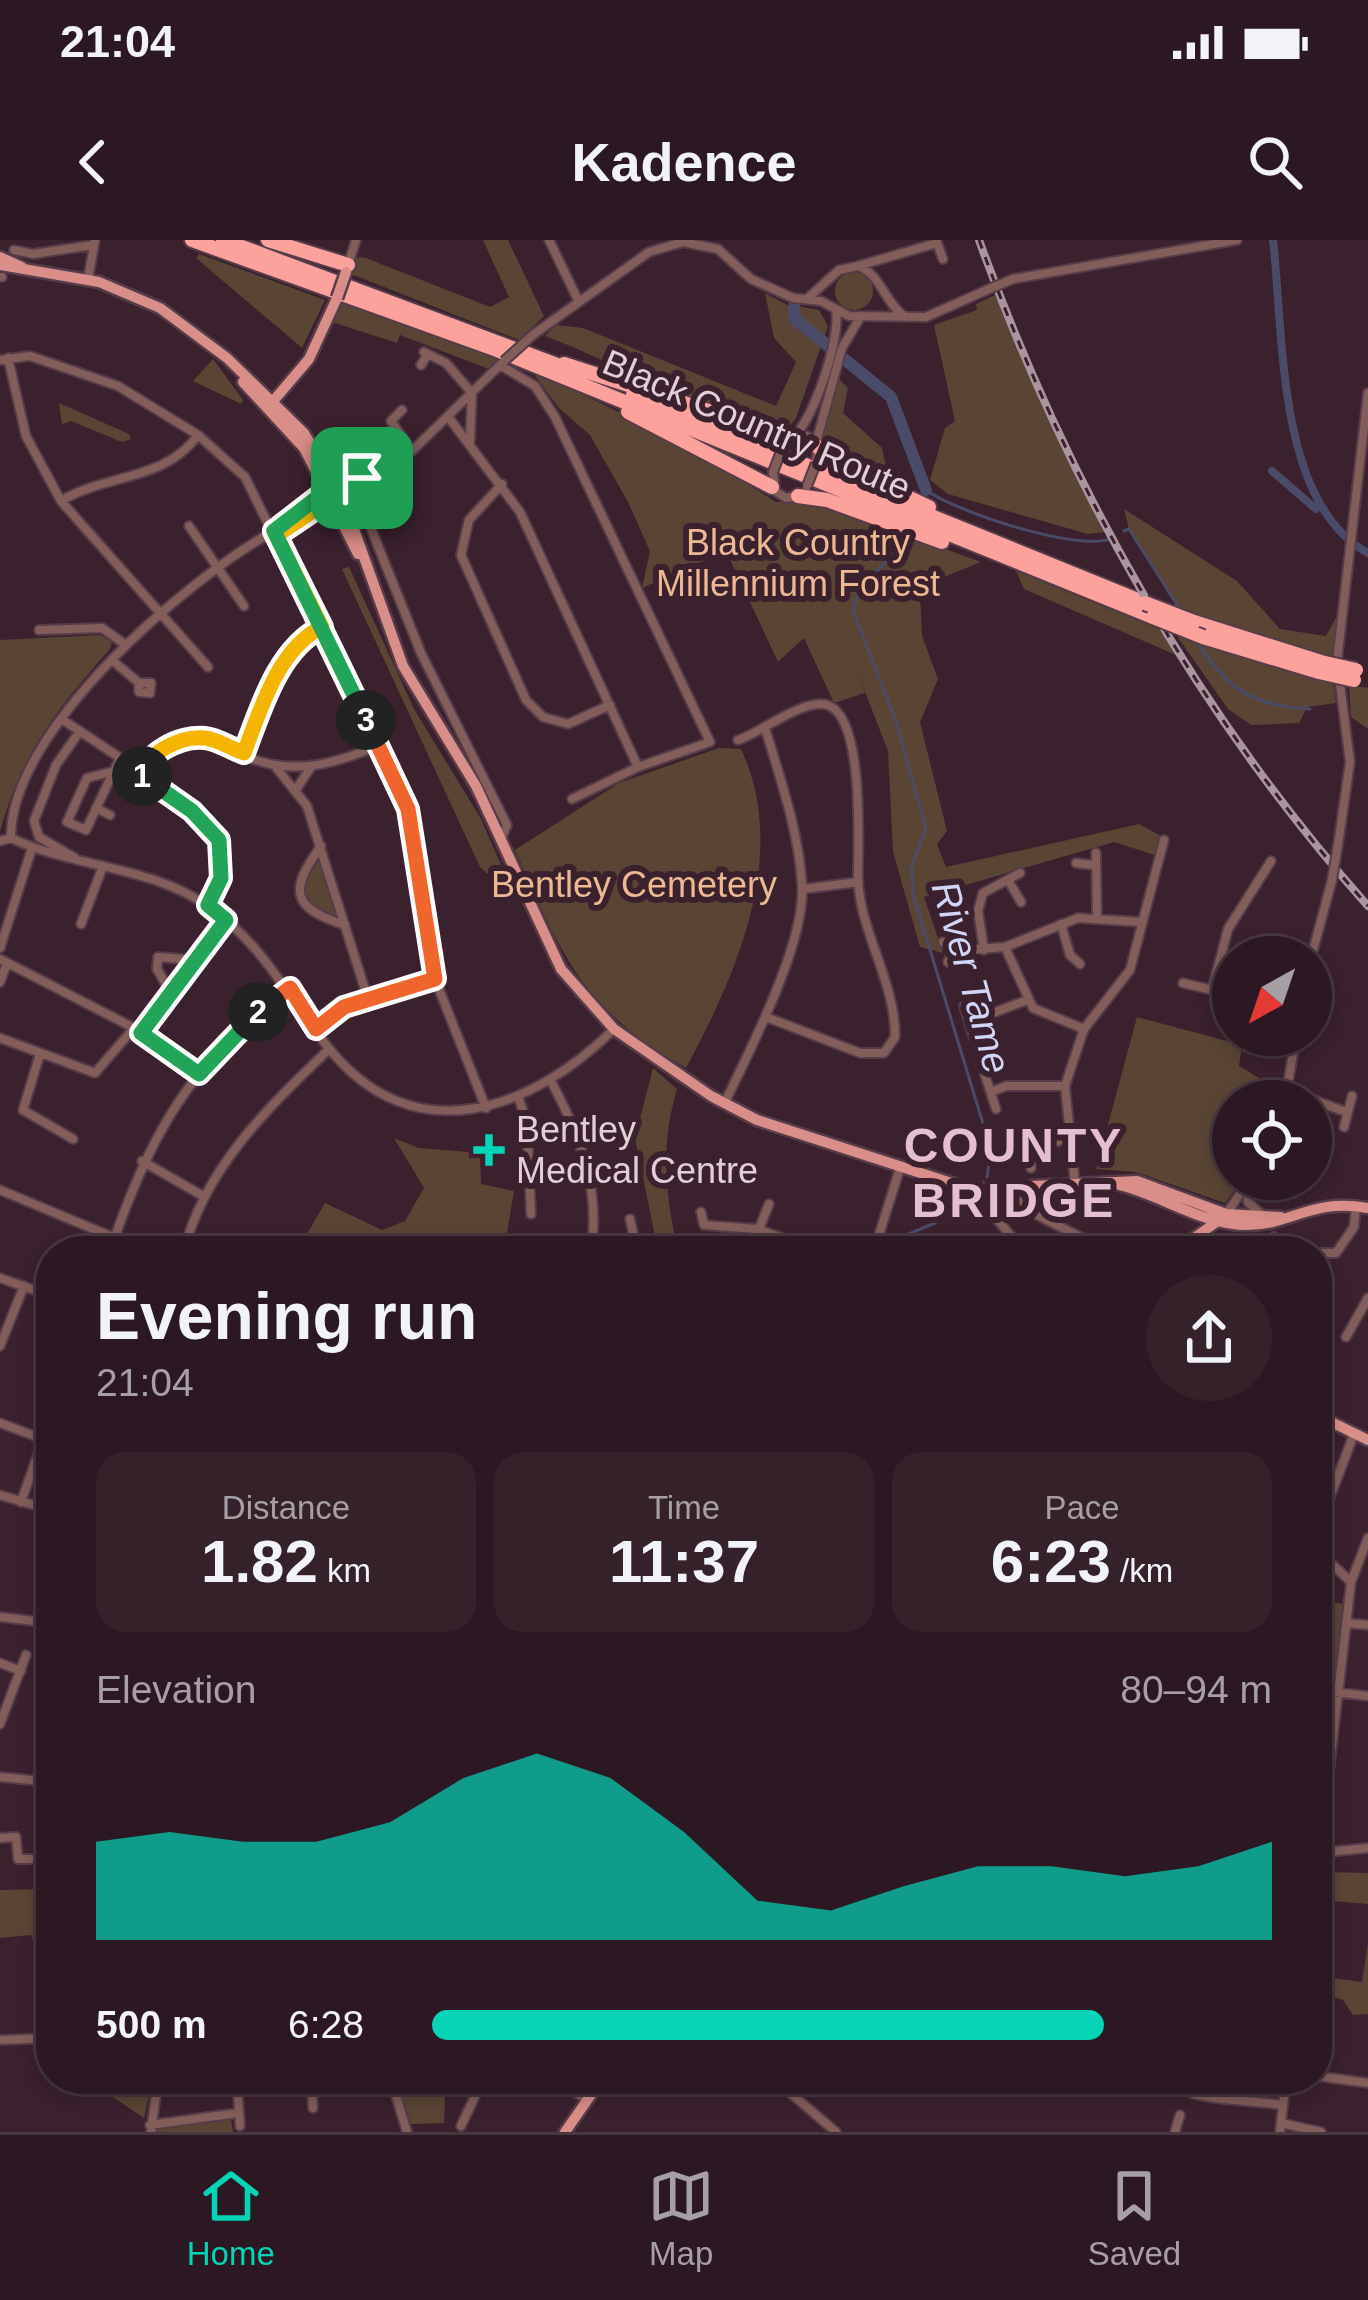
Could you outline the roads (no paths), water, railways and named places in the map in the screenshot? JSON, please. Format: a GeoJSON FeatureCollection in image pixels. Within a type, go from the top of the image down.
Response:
{"type":"FeatureCollection","features":[{"type":"Feature","properties":{"kind":"highway","name":"Black Country Route"},"geometry":{"type":"LineString","coordinates":[[192,240],[563,376],[1028,567],[1320,668]]}},
{"type":"Feature","properties":{"kind":"highway","name":"Black Country Route"},"geometry":{"type":"LineString","coordinates":[[223,240],[542,357],[1005,548],[1203,637],[1357,678]]}},
{"type":"Feature","properties":{"kind":"highway"},"geometry":{"type":"LineString","coordinates":[[268,240],[347,268]]}},
{"type":"Feature","properties":{"kind":"highway"},"geometry":{"type":"LineString","coordinates":[[542,357],[789,441]]}},
{"type":"Feature","properties":{"kind":"highway"},"geometry":{"type":"LineString","coordinates":[[563,376],[773,480]]}},
{"type":"Feature","properties":{"kind":"highway"},"geometry":{"type":"LineString","coordinates":[[817,451],[1005,548]]}},
{"type":"Feature","properties":{"kind":"highway"},"geometry":{"type":"LineString","coordinates":[[802,491],[917,535],[1028,567]]}},
{"type":"Feature","properties":{"kind":"main road"},"geometry":{"type":"LineString","coordinates":[[1,269],[25,268],[88,279],[160,308],[212,348],[320,454],[403,666],[501,839],[561,969],[614,1029],[724,1104],[767,1124],[901,1168],[970,1189],[1009,1191],[1110,1182],[1160,1186],[1222,1218]]}},
{"type":"Feature","properties":{"kind":"main road"},"geometry":{"type":"LineString","coordinates":[[271,403],[314,350],[347,268]]}},
{"type":"Feature","properties":{"kind":"main road"},"geometry":{"type":"LineString","coordinates":[[1110,1182],[1255,1225],[1310,1207],[1362,1207]]}},
{"type":"Feature","properties":{"kind":"main road"},"geometry":{"type":"LineString","coordinates":[[1185,1236],[1193,1224],[1186,1208]]}},
{"type":"Feature","properties":{"kind":"main road"},"geometry":{"type":"LineString","coordinates":[[1196,1236],[1222,1218]]}},
{"type":"Feature","properties":{"kind":"main road"},"geometry":{"type":"LineString","coordinates":[[1332,1423],[1368,1440]]}},
{"type":"Feature","properties":{"kind":"main road"},"geometry":{"type":"LineString","coordinates":[[565,2132],[589,2094]]}},
{"type":"Feature","properties":{"kind":"street"},"geometry":{"type":"LineString","coordinates":[[347,268],[356,240]]}},
{"type":"Feature","properties":{"kind":"street"},"geometry":{"type":"LineString","coordinates":[[549,240],[578,300]]}},
{"type":"Feature","properties":{"kind":"street"},"geometry":{"type":"LineString","coordinates":[[614,1029],[552,1083],[519,1099],[453,1110],[400,1099],[354,1072],[329,1049],[290,988],[208,905],[167,884],[5,839],[34,764],[63,720],[160,610],[214,566],[334,492],[412,451],[534,334],[649,252],[683,242],[718,249],[751,279],[789,296],[864,315],[906,317],[939,313],[1012,279],[1237,240]]}},
{"type":"Feature","properties":{"kind":"street"},"geometry":{"type":"LineString","coordinates":[[805,299],[829,285],[839,270],[883,255],[936,241],[943,259]]}},
{"type":"Feature","properties":{"kind":"street"},"geometry":{"type":"LineString","coordinates":[[21,249],[94,243],[88,279]]}},
{"type":"Feature","properties":{"kind":"street"},"geometry":{"type":"LineString","coordinates":[[838,344],[879,298],[883,255]]}},
{"type":"Feature","properties":{"kind":"street"},"geometry":{"type":"LineString","coordinates":[[858,266],[906,317]]}},
{"type":"Feature","properties":{"kind":"street"},"geometry":{"type":"LineString","coordinates":[[829,285],[838,344],[809,418],[789,441],[773,480],[782,496],[802,491],[817,451],[830,370]]}},
{"type":"Feature","properties":{"kind":"street"},"geometry":{"type":"LineString","coordinates":[[421,365],[426,353],[446,363],[472,393],[470,442]]}},
{"type":"Feature","properties":{"kind":"street"},"geometry":{"type":"LineString","coordinates":[[208,667],[62,501],[26,436],[4,359],[30,356],[84,371],[198,435],[245,477],[322,627],[412,824],[435,979],[486,1108]]}},
{"type":"Feature","properties":{"kind":"street"},"geometry":{"type":"LineString","coordinates":[[502,363],[535,386],[555,417],[710,742],[638,767],[572,799]]}},
{"type":"Feature","properties":{"kind":"street"},"geometry":{"type":"LineString","coordinates":[[1317,936],[1332,880],[1350,762],[1357,678],[1349,557],[1368,393]]}},
{"type":"Feature","properties":{"kind":"street"},"geometry":{"type":"LineString","coordinates":[[402,410],[391,421],[412,451]]}},
{"type":"Feature","properties":{"kind":"street"},"geometry":{"type":"LineString","coordinates":[[449,418],[502,484],[638,767]]}},
{"type":"Feature","properties":{"kind":"street"},"geometry":{"type":"LineString","coordinates":[[62,501],[87,488],[152,472],[181,454],[198,435]]}},
{"type":"Feature","properties":{"kind":"street"},"geometry":{"type":"LineString","coordinates":[[789,441],[807,436],[817,451]]}},
{"type":"Feature","properties":{"kind":"street"},"geometry":{"type":"LineString","coordinates":[[502,484],[478,506],[461,555],[526,700],[543,717],[568,724],[610,705]]}},
{"type":"Feature","properties":{"kind":"street"},"geometry":{"type":"LineString","coordinates":[[189,526],[244,606]]}},
{"type":"Feature","properties":{"kind":"street"},"geometry":{"type":"LineString","coordinates":[[370,526],[453,721],[495,796],[507,825],[501,839]]}},
{"type":"Feature","properties":{"kind":"street"},"geometry":{"type":"LineString","coordinates":[[368,571],[385,570]]}},
{"type":"Feature","properties":{"kind":"street"},"geometry":{"type":"LineString","coordinates":[[244,753],[288,653],[299,638],[322,627]]}},
{"type":"Feature","properties":{"kind":"street"},"geometry":{"type":"LineString","coordinates":[[39,630],[101,628],[126,645]]}},
{"type":"Feature","properties":{"kind":"street"},"geometry":{"type":"LineString","coordinates":[[112,660],[139,682]]}},
{"type":"Feature","properties":{"kind":"street"},"geometry":{"type":"LineString","coordinates":[[738,740],[766,731],[812,704],[828,705],[843,718],[856,781],[858,883],[896,1029],[891,1048],[876,1056],[766,1017]]}},
{"type":"Feature","properties":{"kind":"street"},"geometry":{"type":"LineString","coordinates":[[63,720],[192,811],[219,840],[221,878],[208,905]]}},
{"type":"Feature","properties":{"kind":"street"},"geometry":{"type":"LineString","coordinates":[[76,859],[71,851],[39,837],[34,821],[56,765],[80,731]]}},
{"type":"Feature","properties":{"kind":"street"},"geometry":{"type":"LineString","coordinates":[[724,1104],[766,1017],[803,889],[789,810],[766,731]]}},
{"type":"Feature","properties":{"kind":"street"},"geometry":{"type":"LineString","coordinates":[[139,774],[160,751],[182,741],[206,738],[274,765],[310,767],[378,745]]}},
{"type":"Feature","properties":{"kind":"street"},"geometry":{"type":"LineString","coordinates":[[114,771],[87,778],[67,822],[86,830],[96,808],[114,771],[119,760]]}},
{"type":"Feature","properties":{"kind":"street"},"geometry":{"type":"LineString","coordinates":[[274,765],[297,788],[321,846],[368,999]]}},
{"type":"Feature","properties":{"kind":"street"},"geometry":{"type":"LineString","coordinates":[[297,788],[310,767]]}},
{"type":"Feature","properties":{"kind":"street"},"geometry":{"type":"LineString","coordinates":[[96,808],[110,815]]}},
{"type":"Feature","properties":{"kind":"street"},"geometry":{"type":"LineString","coordinates":[[1075,1184],[1065,1086],[1084,1029],[1124,983],[1164,840]]}},
{"type":"Feature","properties":{"kind":"street"},"geometry":{"type":"LineString","coordinates":[[321,846],[299,880],[302,900],[314,915],[347,926]]}},
{"type":"Feature","properties":{"kind":"street"},"geometry":{"type":"LineString","coordinates":[[0,948],[32,848]]}},
{"type":"Feature","properties":{"kind":"street"},"geometry":{"type":"LineString","coordinates":[[1096,853],[1097,915]]}},
{"type":"Feature","properties":{"kind":"street"},"geometry":{"type":"LineString","coordinates":[[1226,936],[1271,861]]}},
{"type":"Feature","properties":{"kind":"street"},"geometry":{"type":"LineString","coordinates":[[1076,863],[1093,866]]}},
{"type":"Feature","properties":{"kind":"street"},"geometry":{"type":"LineString","coordinates":[[81,924],[104,866]]}},
{"type":"Feature","properties":{"kind":"street"},"geometry":{"type":"LineString","coordinates":[[985,950],[979,901],[992,884],[1020,873]]}},
{"type":"Feature","properties":{"kind":"street"},"geometry":{"type":"LineString","coordinates":[[1008,880],[1021,902]]}},
{"type":"Feature","properties":{"kind":"street"},"geometry":{"type":"LineString","coordinates":[[803,889],[858,883]]}},
{"type":"Feature","properties":{"kind":"street"},"geometry":{"type":"LineString","coordinates":[[943,942],[952,951],[985,950],[1097,915],[1142,922]]}},
{"type":"Feature","properties":{"kind":"street"},"geometry":{"type":"LineString","coordinates":[[0,1038],[95,1072],[171,994],[226,920]]}},
{"type":"Feature","properties":{"kind":"street"},"geometry":{"type":"LineString","coordinates":[[1061,924],[1070,955],[1080,964]]}},
{"type":"Feature","properties":{"kind":"street"},"geometry":{"type":"LineString","coordinates":[[1006,947],[1027,1000],[1047,1018],[1084,1029]]}},
{"type":"Feature","properties":{"kind":"street"},"geometry":{"type":"LineString","coordinates":[[948,962],[952,951]]}},
{"type":"Feature","properties":{"kind":"street"},"geometry":{"type":"LineString","coordinates":[[171,994],[157,969],[158,957],[196,960]]}},
{"type":"Feature","properties":{"kind":"street"},"geometry":{"type":"LineString","coordinates":[[0,982],[4,961],[138,1030],[199,1074]]}},
{"type":"Feature","properties":{"kind":"street"},"geometry":{"type":"LineString","coordinates":[[316,1029],[344,1007],[435,979]]}},
{"type":"Feature","properties":{"kind":"street"},"geometry":{"type":"LineString","coordinates":[[1184,983],[1212,990]]}},
{"type":"Feature","properties":{"kind":"street"},"geometry":{"type":"LineString","coordinates":[[116,1236],[142,1161],[199,1074],[245,1022],[290,988]]}},
{"type":"Feature","properties":{"kind":"street"},"geometry":{"type":"LineString","coordinates":[[969,1022],[1027,1000]]}},
{"type":"Feature","properties":{"kind":"street"},"geometry":{"type":"LineString","coordinates":[[964,1006],[974,1038]]}},
{"type":"Feature","properties":{"kind":"street"},"geometry":{"type":"LineString","coordinates":[[190,1236],[206,1192],[260,1116],[329,1049]]}},
{"type":"Feature","properties":{"kind":"street"},"geometry":{"type":"LineString","coordinates":[[40,1054],[23,1110],[73,1139]]}},
{"type":"Feature","properties":{"kind":"street"},"geometry":{"type":"LineString","coordinates":[[985,1075],[996,1108]]}},
{"type":"Feature","properties":{"kind":"street"},"geometry":{"type":"LineString","coordinates":[[552,1083],[588,1168],[594,1208],[592,1236]]}},
{"type":"Feature","properties":{"kind":"street"},"geometry":{"type":"LineString","coordinates":[[991,1092],[1006,1086],[1065,1086]]}},
{"type":"Feature","properties":{"kind":"street"},"geometry":{"type":"LineString","coordinates":[[1345,1127],[1352,1096]]}},
{"type":"Feature","properties":{"kind":"street"},"geometry":{"type":"LineString","coordinates":[[519,1099],[527,1123],[531,1214]]}},
{"type":"Feature","properties":{"kind":"street"},"geometry":{"type":"LineString","coordinates":[[1332,1108],[1346,1112]]}},
{"type":"Feature","properties":{"kind":"street"},"geometry":{"type":"LineString","coordinates":[[1031,1168],[1023,1152],[1070,1138]]}},
{"type":"Feature","properties":{"kind":"street"},"geometry":{"type":"LineString","coordinates":[[142,1161],[206,1192]]}},
{"type":"Feature","properties":{"kind":"street"},"geometry":{"type":"LineString","coordinates":[[879,1236],[901,1168]]}},
{"type":"Feature","properties":{"kind":"street"},"geometry":{"type":"LineString","coordinates":[[0,1190],[110,1236]]}},
{"type":"Feature","properties":{"kind":"street"},"geometry":{"type":"LineString","coordinates":[[1009,1191],[1024,1208],[1083,1236]]}},
{"type":"Feature","properties":{"kind":"street"},"geometry":{"type":"LineString","coordinates":[[1222,1218],[1236,1200]]}},
{"type":"Feature","properties":{"kind":"street"},"geometry":{"type":"LineString","coordinates":[[1250,1200],[1250,1206],[1274,1217]]}},
{"type":"Feature","properties":{"kind":"street"},"geometry":{"type":"LineString","coordinates":[[760,1229],[770,1204]]}},
{"type":"Feature","properties":{"kind":"street"},"geometry":{"type":"LineString","coordinates":[[1332,1253],[1347,1244],[1362,1207]]}},
{"type":"Feature","properties":{"kind":"street"},"geometry":{"type":"LineString","coordinates":[[701,1212],[704,1225],[760,1229],[778,1236]]}},
{"type":"Feature","properties":{"kind":"street"},"geometry":{"type":"LineString","coordinates":[[994,1216],[1011,1236]]}},
{"type":"Feature","properties":{"kind":"street"},"geometry":{"type":"LineString","coordinates":[[630,1219],[634,1236]]}},
{"type":"Feature","properties":{"kind":"street"},"geometry":{"type":"LineString","coordinates":[[0,1278],[36,1290]]}},
{"type":"Feature","properties":{"kind":"street"},"geometry":{"type":"LineString","coordinates":[[0,1346],[24,1286]]}},
{"type":"Feature","properties":{"kind":"street"},"geometry":{"type":"LineString","coordinates":[[1346,1337],[1368,1298]]}},
{"type":"Feature","properties":{"kind":"street"},"geometry":{"type":"LineString","coordinates":[[1357,1318],[1368,1324]]}},
{"type":"Feature","properties":{"kind":"street"},"geometry":{"type":"LineString","coordinates":[[0,1423],[36,1436]]}},
{"type":"Feature","properties":{"kind":"street"},"geometry":{"type":"LineString","coordinates":[[1332,1492],[1354,1434]]}},
{"type":"Feature","properties":{"kind":"street"},"geometry":{"type":"LineString","coordinates":[[22,1502],[36,1460]]}},
{"type":"Feature","properties":{"kind":"street"},"geometry":{"type":"LineString","coordinates":[[0,1495],[36,1506]]}},
{"type":"Feature","properties":{"kind":"street"},"geometry":{"type":"LineString","coordinates":[[1332,1743],[1351,1582],[1368,1538]]}},
{"type":"Feature","properties":{"kind":"street"},"geometry":{"type":"LineString","coordinates":[[1332,1564],[1351,1582]]}},
{"type":"Feature","properties":{"kind":"street"},"geometry":{"type":"LineString","coordinates":[[0,1617],[36,1621]]}},
{"type":"Feature","properties":{"kind":"street"},"geometry":{"type":"LineString","coordinates":[[1346,1623],[1368,1625]]}},
{"type":"Feature","properties":{"kind":"street"},"geometry":{"type":"LineString","coordinates":[[0,1724],[26,1655]]}},
{"type":"Feature","properties":{"kind":"street"},"geometry":{"type":"LineString","coordinates":[[0,1664],[21,1671]]}},
{"type":"Feature","properties":{"kind":"street"},"geometry":{"type":"LineString","coordinates":[[1332,1691],[1368,1696]]}},
{"type":"Feature","properties":{"kind":"street"},"geometry":{"type":"LineString","coordinates":[[0,1777],[36,1780]]}},
{"type":"Feature","properties":{"kind":"street"},"geometry":{"type":"LineString","coordinates":[[0,1838],[16,1837],[18,1859],[30,1859]]}},
{"type":"Feature","properties":{"kind":"street"},"geometry":{"type":"LineString","coordinates":[[1332,1852],[1368,1848]]}},
{"type":"Feature","properties":{"kind":"street"},"geometry":{"type":"LineString","coordinates":[[0,2040],[36,2039]]}},
{"type":"Feature","properties":{"kind":"street"},"geometry":{"type":"LineString","coordinates":[[1332,2078],[1368,2083]]}},
{"type":"Feature","properties":{"kind":"street"},"geometry":{"type":"LineString","coordinates":[[156,2094],[151,2128],[238,2113]]}},
{"type":"Feature","properties":{"kind":"street"},"geometry":{"type":"LineString","coordinates":[[313,2094],[313,2108]]}},
{"type":"Feature","properties":{"kind":"street"},"geometry":{"type":"LineString","coordinates":[[396,2094],[407,2132]]}},
{"type":"Feature","properties":{"kind":"street"},"geometry":{"type":"LineString","coordinates":[[461,2126],[476,2094]]}},
{"type":"Feature","properties":{"kind":"street"},"geometry":{"type":"LineString","coordinates":[[578,2094],[585,2099]]}},
{"type":"Feature","properties":{"kind":"street"},"geometry":{"type":"LineString","coordinates":[[792,2094],[836,2132]]}},
{"type":"Feature","properties":{"kind":"street"},"geometry":{"type":"LineString","coordinates":[[1194,2094],[1282,2105]]}},
{"type":"Feature","properties":{"kind":"street"},"geometry":{"type":"LineString","coordinates":[[1284,2094],[1280,2128],[1321,2132]]}},
{"type":"Feature","properties":{"kind":"street"},"geometry":{"type":"LineString","coordinates":[[238,2096],[239,2126]]}},
{"type":"Feature","properties":{"kind":"street"},"geometry":{"type":"LineString","coordinates":[[1175,2132],[1180,2115]]}},
{"type":"Feature","properties":{"kind":"waterway"},"geometry":{"type":"LineString","coordinates":[[1273,240],[1284,367],[1300,457],[1316,496],[1338,529],[1368,553]]}},
{"type":"Feature","properties":{"kind":"waterway","name":"River Tame"},"geometry":{"type":"LineString","coordinates":[[794,305],[795,319],[891,397],[926,490]]}},
{"type":"Feature","properties":{"kind":"waterway"},"geometry":{"type":"LineString","coordinates":[[1272,471],[1316,509]]}},
{"type":"Feature","properties":{"kind":"waterway"},"geometry":{"type":"LineString","coordinates":[[925,500],[926,490],[990,519],[1047,535],[1074,540],[1113,538]]}},
{"type":"Feature","properties":{"kind":"waterway"},"geometry":{"type":"LineString","coordinates":[[1124,531],[1129,529],[1181,611]]}},
{"type":"Feature","properties":{"kind":"waterway","name":"River Tame"},"geometry":{"type":"LineString","coordinates":[[909,539],[860,588],[853,610],[896,721],[926,829],[912,865],[913,894],[991,1150],[987,1177]]}},
{"type":"Feature","properties":{"kind":"waterway"},"geometry":{"type":"LineString","coordinates":[[1197,641],[1219,671],[1243,692],[1272,704],[1310,709]]}},
{"type":"Feature","properties":{"kind":"waterway","name":"River Tame"},"geometry":{"type":"LineString","coordinates":[[904,1236],[935,1223]]}},
{"type":"Feature","properties":{"kind":"railway"},"geometry":{"type":"LineString","coordinates":[[979,240],[1052,419],[1142,592],[1247,755],[1368,906]]}},
{"type":"Feature","properties":{"kind":"place","name":"Bentley Medical Centre"},"geometry":{"type":"Point","coordinates":[489,1150]}},
{"type":"Feature","properties":{"kind":"district","name":"COUNTY BRIDGE"},"geometry":{"type":"Point","coordinates":[1014,1172]}},
{"type":"Feature","properties":{"kind":"park label","name":"Black Country Millennium Forest"},"geometry":{"type":"Point","coordinates":[798,562]}},
{"type":"Feature","properties":{"kind":"park label","name":"Bentley Cemetery"},"geometry":{"type":"Point","coordinates":[634,884]}}]}
